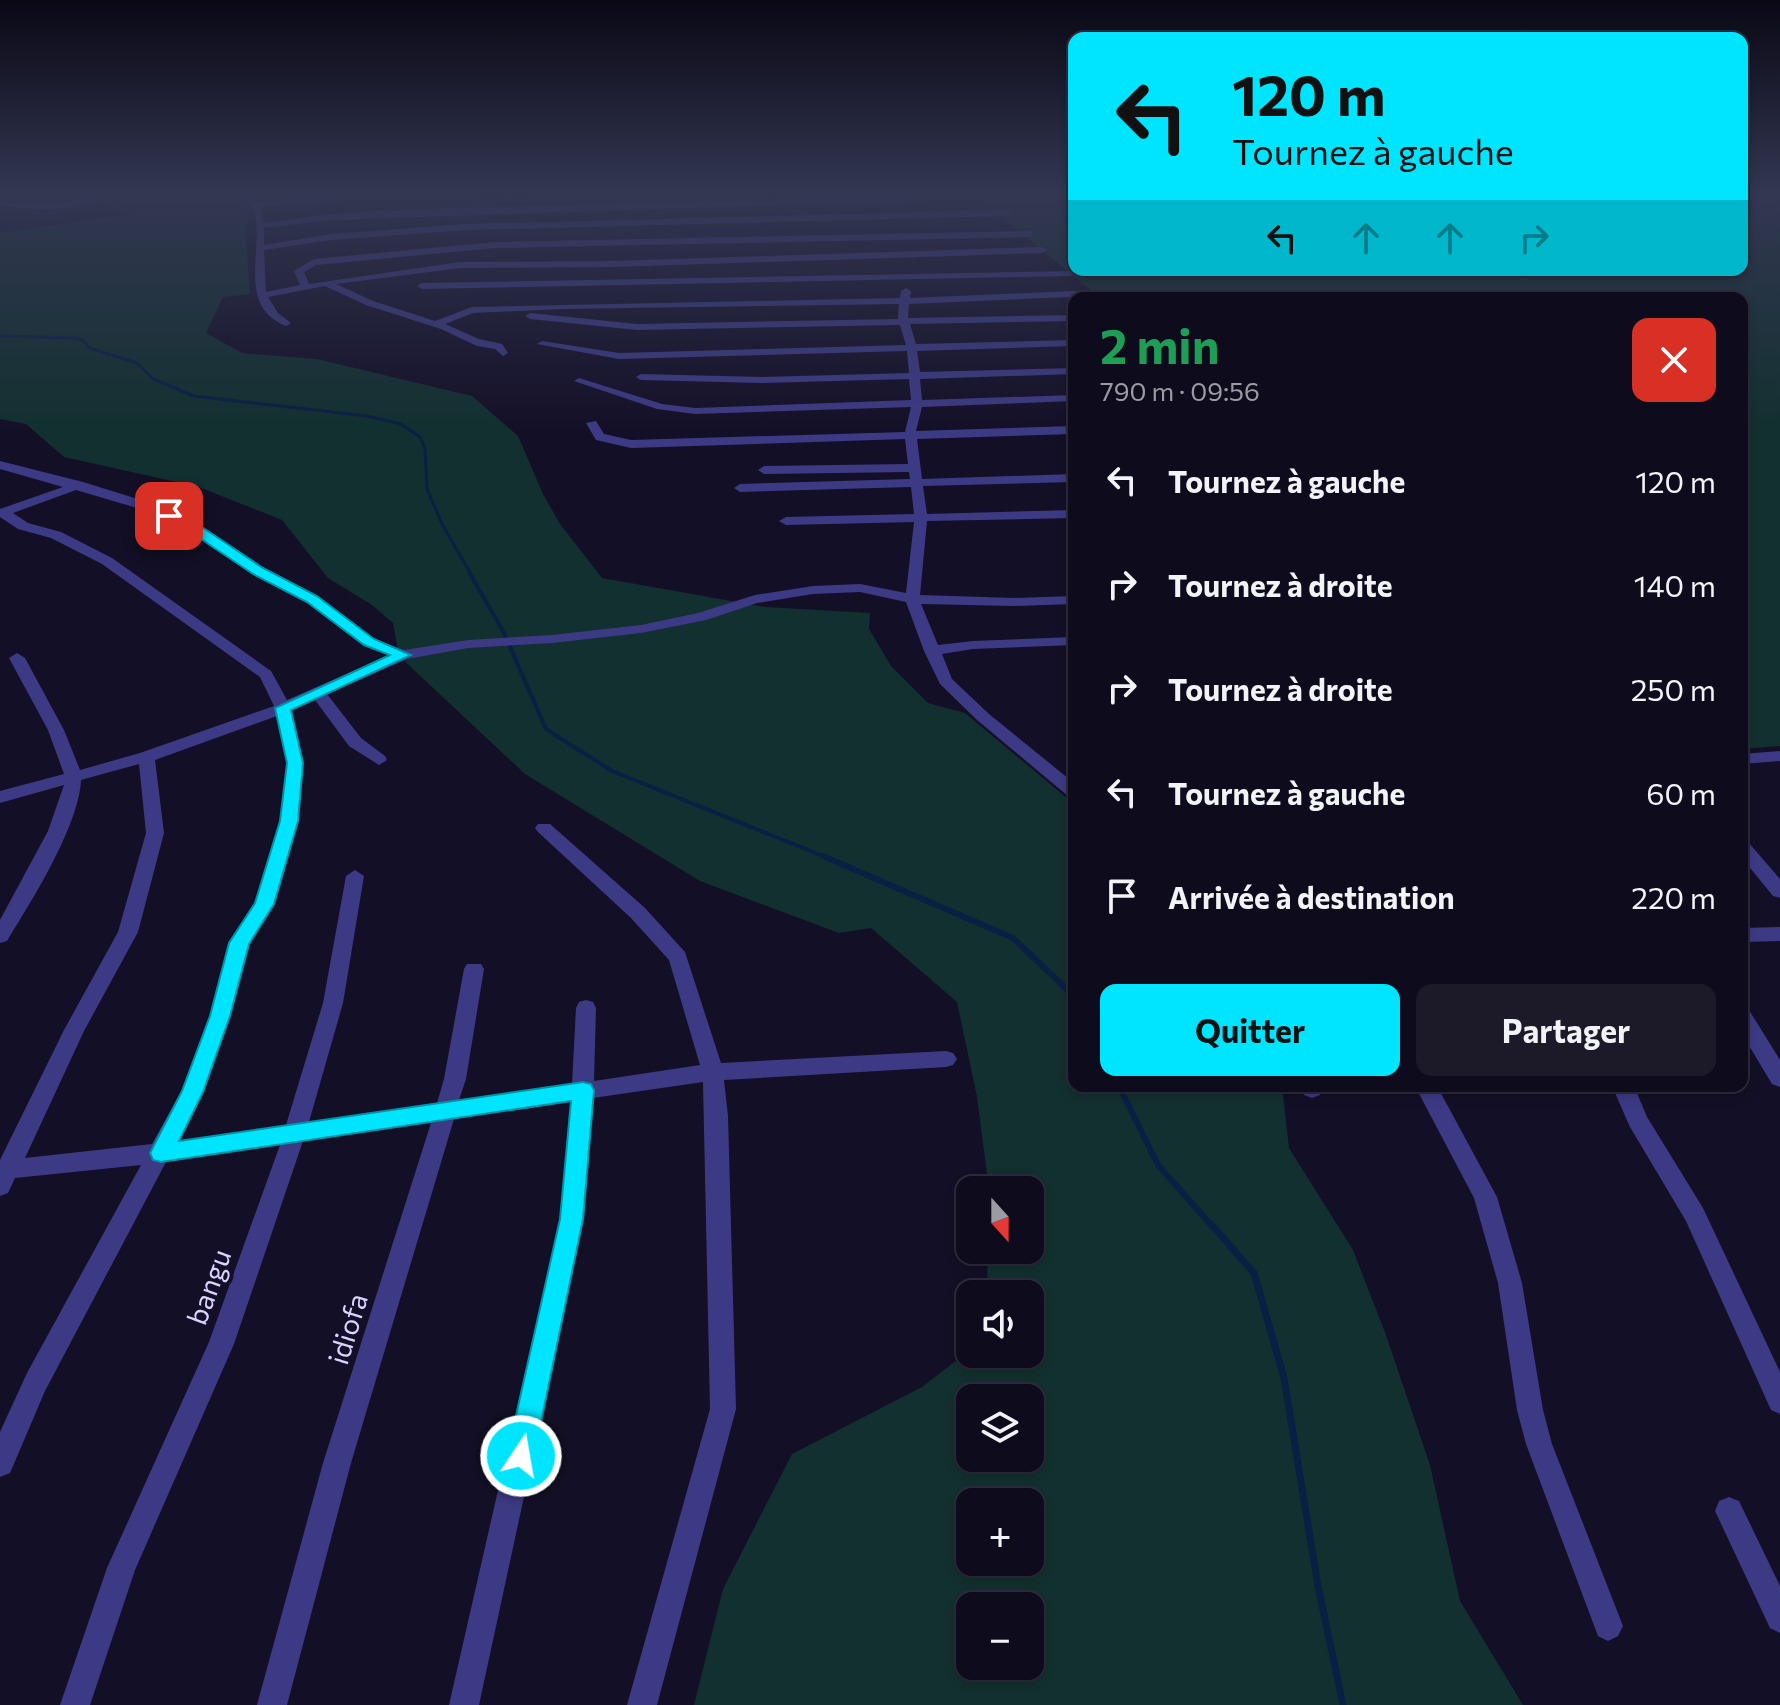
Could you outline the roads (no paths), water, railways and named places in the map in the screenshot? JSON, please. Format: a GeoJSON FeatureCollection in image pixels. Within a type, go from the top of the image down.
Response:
{"type":"FeatureCollection","features":[{"type":"Feature","properties":{"kind":"street"},"geometry":{"type":"LineString","coordinates":[[260,273],[261,296],[279,320],[286,323]]}},
{"type":"Feature","properties":{"kind":"street"},"geometry":{"type":"LineString","coordinates":[[300,273],[305,286]]}},
{"type":"Feature","properties":{"kind":"street"},"geometry":{"type":"LineString","coordinates":[[261,296],[305,286],[404,273]]}},
{"type":"Feature","properties":{"kind":"street"},"geometry":{"type":"LineString","coordinates":[[906,273],[903,322],[912,348],[917,404],[910,434],[921,517],[912,599],[945,681],[983,717],[1068,787]]}},
{"type":"Feature","properties":{"kind":"street"},"geometry":{"type":"LineString","coordinates":[[422,286],[1068,273]]}},
{"type":"Feature","properties":{"kind":"street"},"geometry":{"type":"LineString","coordinates":[[1075,276],[1093,292]]}},
{"type":"Feature","properties":{"kind":"street"},"geometry":{"type":"LineString","coordinates":[[326,283],[362,301],[481,345],[498,346],[503,353]]}},
{"type":"Feature","properties":{"kind":"street"},"geometry":{"type":"LineString","coordinates":[[433,325],[472,310],[1068,296]]}},
{"type":"Feature","properties":{"kind":"street"},"geometry":{"type":"LineString","coordinates":[[472,310],[637,327],[1068,318]]}},
{"type":"Feature","properties":{"kind":"street"},"geometry":{"type":"LineString","coordinates":[[542,344],[619,356],[1068,343]]}},
{"type":"Feature","properties":{"kind":"street"},"geometry":{"type":"LineString","coordinates":[[641,377],[762,380],[1068,371]]}},
{"type":"Feature","properties":{"kind":"street"},"geometry":{"type":"LineString","coordinates":[[579,381],[661,407],[695,411],[1068,398]]}},
{"type":"Feature","properties":{"kind":"street"},"geometry":{"type":"LineString","coordinates":[[592,423],[600,437],[631,444],[1068,430]]}},
{"type":"Feature","properties":{"kind":"street"},"geometry":{"type":"LineString","coordinates":[[0,465],[152,508],[197,530],[258,571],[312,599],[369,642],[403,655]]}},
{"type":"Feature","properties":{"kind":"street"},"geometry":{"type":"LineString","coordinates":[[764,470],[1068,478]]}},
{"type":"Feature","properties":{"kind":"street"},"geometry":{"type":"LineString","coordinates":[[740,488],[915,475]]}},
{"type":"Feature","properties":{"kind":"street"},"geometry":{"type":"LineString","coordinates":[[2,513],[79,485]]}},
{"type":"Feature","properties":{"kind":"street"},"geometry":{"type":"LineString","coordinates":[[0,1463],[36,1382],[192,1092],[220,1016],[239,943],[264,904],[289,821],[295,763],[283,708],[266,674],[142,584],[91,552],[56,535],[23,526],[2,513]]}},
{"type":"Feature","properties":{"kind":"street"},"geometry":{"type":"LineString","coordinates":[[786,521],[1068,514]]}},
{"type":"Feature","properties":{"kind":"street"},"geometry":{"type":"LineString","coordinates":[[0,797],[146,757],[283,708],[403,655],[468,644],[641,629],[701,617],[755,599],[813,590],[860,588],[912,599],[1068,600]]}},
{"type":"Feature","properties":{"kind":"street"},"geometry":{"type":"LineString","coordinates":[[931,651],[973,645],[1068,641]]}},
{"type":"Feature","properties":{"kind":"street"},"geometry":{"type":"LineString","coordinates":[[0,936],[49,846],[72,792],[73,777],[52,726],[17,658]]}},
{"type":"Feature","properties":{"kind":"street"},"geometry":{"type":"LineString","coordinates":[[317,691],[355,742],[379,760]]}},
{"type":"Feature","properties":{"kind":"street"},"geometry":{"type":"LineString","coordinates":[[1748,759],[1780,756]]}},
{"type":"Feature","properties":{"kind":"street"},"geometry":{"type":"LineString","coordinates":[[2,1175],[74,1030],[128,932],[155,833],[146,757]]}},
{"type":"Feature","properties":{"kind":"street"},"geometry":{"type":"LineString","coordinates":[[544,828],[638,913],[678,957],[713,1072],[717,1116],[723,1409],[642,1705]]}},
{"type":"Feature","properties":{"kind":"street"},"geometry":{"type":"LineString","coordinates":[[1748,853],[1780,891]]}},
{"type":"Feature","properties":{"kind":"street","name":"bangu"},"geometry":{"type":"LineString","coordinates":[[75,1705],[121,1568],[221,1344],[295,1133],[333,1003],[355,876]]}},
{"type":"Feature","properties":{"kind":"street"},"geometry":{"type":"LineString","coordinates":[[1748,935],[1780,934]]}},
{"type":"Feature","properties":{"kind":"street","name":"idiofa"},"geometry":{"type":"LineString","coordinates":[[272,1705],[337,1463],[455,1079],[474,969]]}},
{"type":"Feature","properties":{"kind":"street"},"geometry":{"type":"LineString","coordinates":[[464,1705],[572,1219],[583,1090],[586,1008]]}},
{"type":"Feature","properties":{"kind":"street"},"geometry":{"type":"LineString","coordinates":[[1748,1026],[1780,1078]]}},
{"type":"Feature","properties":{"kind":"street"},"geometry":{"type":"LineString","coordinates":[[2,1175],[713,1072],[946,1059]]}},
{"type":"Feature","properties":{"kind":"street"},"geometry":{"type":"LineString","coordinates":[[1429,1092],[1485,1197],[1510,1283],[1530,1410],[1539,1444],[1608,1626]]}},
{"type":"Feature","properties":{"kind":"street"},"geometry":{"type":"LineString","coordinates":[[1626,1092],[1638,1121],[1695,1215],[1780,1401]]}},
{"type":"Feature","properties":{"kind":"street"},"geometry":{"type":"LineString","coordinates":[[1729,1511],[1780,1618]]}},
{"type":"Feature","properties":{"kind":"waterway"},"geometry":{"type":"LineString","coordinates":[[0,336],[76,338],[84,341],[89,348],[137,363],[153,379],[194,396],[367,416],[401,424],[420,437],[425,449],[427,489],[442,524],[472,576]]}},
{"type":"Feature","properties":{"kind":"waterway"},"geometry":{"type":"LineString","coordinates":[[470,574],[503,631],[546,729],[612,771],[828,858]]}},
{"type":"Feature","properties":{"kind":"waterway"},"geometry":{"type":"LineString","coordinates":[[823,856],[1013,938],[1068,990]]}},
{"type":"Feature","properties":{"kind":"waterway"},"geometry":{"type":"LineString","coordinates":[[1122,1092],[1158,1165],[1212,1226]]}},
{"type":"Feature","properties":{"kind":"waterway"},"geometry":{"type":"LineString","coordinates":[[1211,1224],[1254,1273],[1284,1378],[1318,1586],[1343,1705]]}}]}
